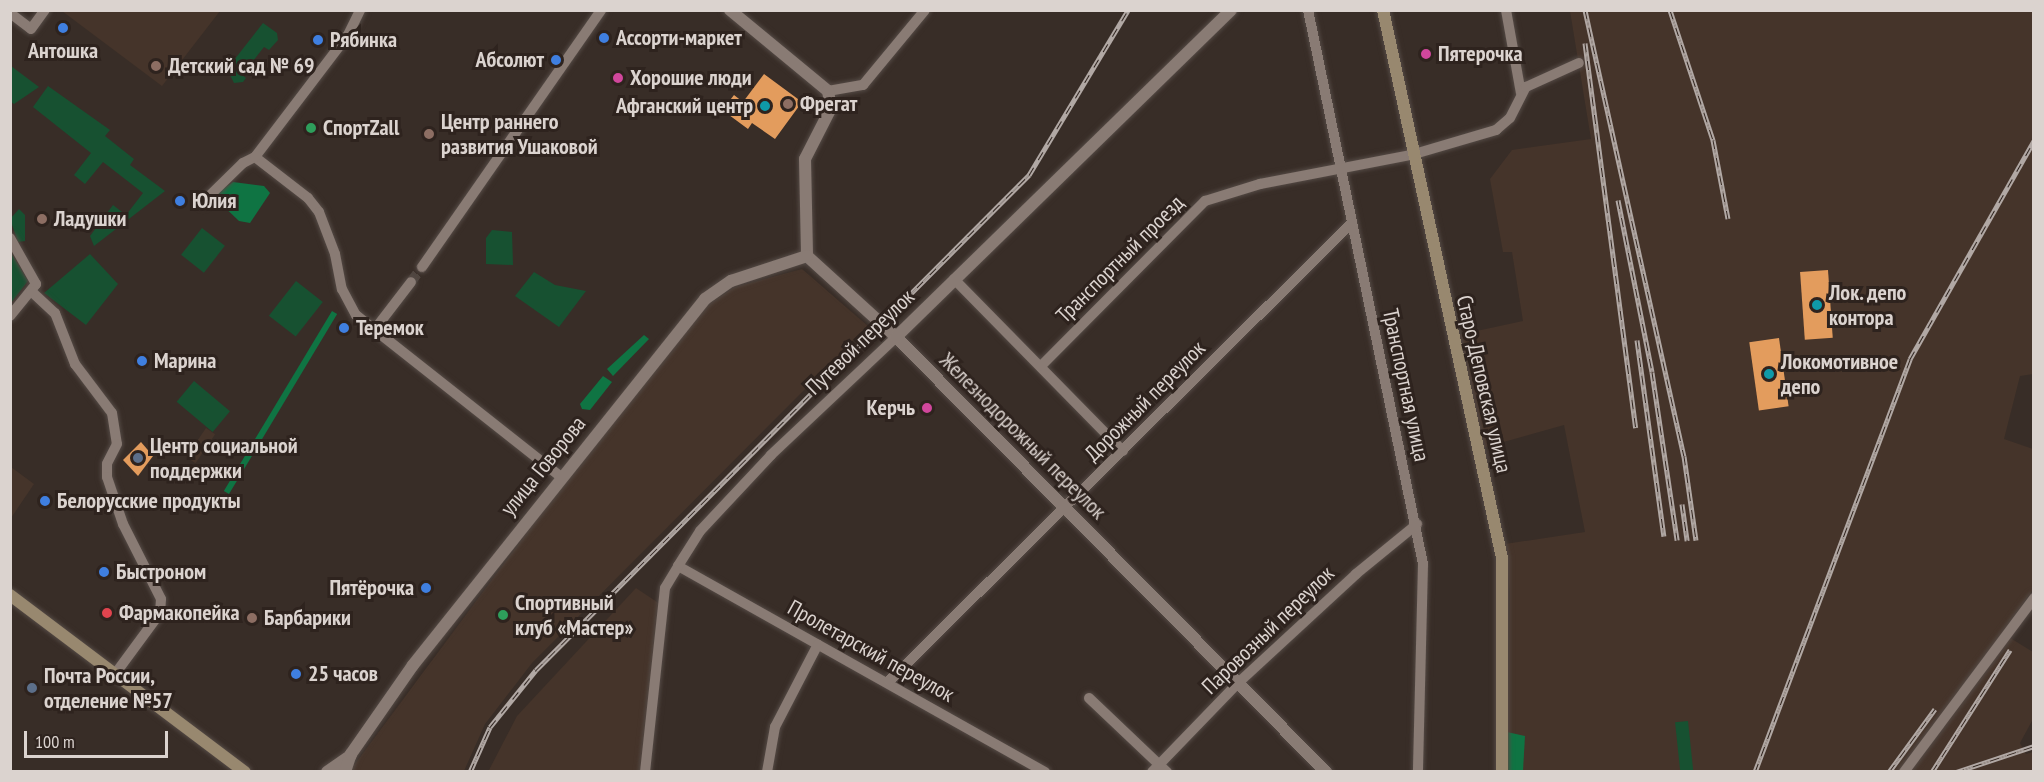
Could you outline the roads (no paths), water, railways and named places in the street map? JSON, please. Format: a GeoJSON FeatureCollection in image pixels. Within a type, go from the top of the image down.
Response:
{"type":"FeatureCollection","features":[{"type":"Feature","properties":{"kind":"main road","name":"Старо-Деповская улица"},"geometry":{"type":"LineString","coordinates":[[1383,10],[1412,155],[1502,558],[1502,771]]}},
{"type":"Feature","properties":{"kind":"main road"},"geometry":{"type":"LineString","coordinates":[[10,595],[241,770]]}},
{"type":"Feature","properties":{"kind":"street"},"geometry":{"type":"LineString","coordinates":[[10,13],[31,29],[45,10]]}},
{"type":"Feature","properties":{"kind":"street"},"geometry":{"type":"LineString","coordinates":[[203,202],[243,163],[255,157],[348,35],[360,10]]}},
{"type":"Feature","properties":{"kind":"street"},"geometry":{"type":"LineString","coordinates":[[422,267],[601,10]]}},
{"type":"Feature","properties":{"kind":"street"},"geometry":{"type":"LineString","coordinates":[[730,10],[828,91],[831,108],[805,159],[807,256]]}},
{"type":"Feature","properties":{"kind":"street"},"geometry":{"type":"LineString","coordinates":[[828,91],[863,85],[925,10]]}},
{"type":"Feature","properties":{"kind":"street","name":"Путевой переулок"},"geometry":{"type":"LineString","coordinates":[[645,771],[665,588],[700,531],[771,455],[1231,10]]}},
{"type":"Feature","properties":{"kind":"street","name":"Транспортная улица"},"geometry":{"type":"LineString","coordinates":[[1308,10],[1417,524],[1424,598],[1418,771]]}},
{"type":"Feature","properties":{"kind":"street"},"geometry":{"type":"LineString","coordinates":[[1506,10],[1521,93],[1579,63]]}},
{"type":"Feature","properties":{"kind":"street","name":"Транспортный проезд"},"geometry":{"type":"LineString","coordinates":[[1041,366],[1204,201],[1260,184],[1412,155],[1496,130],[1510,118],[1521,93]]}},
{"type":"Feature","properties":{"kind":"street"},"geometry":{"type":"LineString","coordinates":[[255,157],[308,198],[319,212],[335,254],[342,289],[356,315],[561,477]]}},
{"type":"Feature","properties":{"kind":"street","name":"Дорожный переулок"},"geometry":{"type":"LineString","coordinates":[[889,681],[1352,224]]}},
{"type":"Feature","properties":{"kind":"street"},"geometry":{"type":"LineString","coordinates":[[10,238],[36,284],[10,316]]}},
{"type":"Feature","properties":{"kind":"street","name":"Железнодорожный переулок"},"geometry":{"type":"LineString","coordinates":[[807,256],[896,336],[1237,684],[1326,771]]}},
{"type":"Feature","properties":{"kind":"street","name":"улица Говорова"},"geometry":{"type":"LineString","coordinates":[[345,771],[351,754],[419,657],[705,298],[731,281],[807,256]]}},
{"type":"Feature","properties":{"kind":"street"},"geometry":{"type":"LineString","coordinates":[[954,279],[1122,450]]}},
{"type":"Feature","properties":{"kind":"street"},"geometry":{"type":"LineString","coordinates":[[375,329],[411,282]]}},
{"type":"Feature","properties":{"kind":"street"},"geometry":{"type":"LineString","coordinates":[[31,291],[55,313],[75,364],[112,413],[117,444],[107,464],[107,477],[123,524],[161,599],[160,613],[115,674]]}},
{"type":"Feature","properties":{"kind":"street","name":"Паровозный переулок"},"geometry":{"type":"LineString","coordinates":[[1160,769],[1237,684],[1356,573],[1417,524]]}},
{"type":"Feature","properties":{"kind":"street","name":"Пролетарский переулок"},"geometry":{"type":"LineString","coordinates":[[678,566],[889,681],[1045,771]]}},
{"type":"Feature","properties":{"kind":"street"},"geometry":{"type":"LineString","coordinates":[[1904,771],[2034,598]]}},
{"type":"Feature","properties":{"kind":"street"},"geometry":{"type":"LineString","coordinates":[[767,771],[775,727],[818,644]]}},
{"type":"Feature","properties":{"kind":"street"},"geometry":{"type":"LineString","coordinates":[[1089,698],[1160,769]]}},
{"type":"Feature","properties":{"kind":"street","name":"улица Говорова"},"geometry":{"type":"LineString","coordinates":[[327,771],[351,754]]}},
{"type":"Feature","properties":{"kind":"tunnel"},"geometry":{"type":"LineString","coordinates":[[411,282],[422,267]]}},
{"type":"Feature","properties":{"kind":"railway"},"geometry":{"type":"LineString","coordinates":[[470,772],[490,727],[536,670],[1029,175],[1128,10]]}},
{"type":"Feature","properties":{"kind":"railway"},"geometry":{"type":"LineString","coordinates":[[1585,10],[1684,456],[1696,540]]}},
{"type":"Feature","properties":{"kind":"railway"},"geometry":{"type":"LineString","coordinates":[[1670,10],[1713,140],[1728,219]]}},
{"type":"Feature","properties":{"kind":"railway"},"geometry":{"type":"LineString","coordinates":[[1585,43],[1636,428]]}},
{"type":"Feature","properties":{"kind":"railway"},"geometry":{"type":"LineString","coordinates":[[1755,772],[1910,359],[2034,141]]}},
{"type":"Feature","properties":{"kind":"railway"},"geometry":{"type":"LineString","coordinates":[[1618,200],[1652,372],[1677,540]]}},
{"type":"Feature","properties":{"kind":"railway"},"geometry":{"type":"LineString","coordinates":[[1637,340],[1664,536]]}},
{"type":"Feature","properties":{"kind":"railway"},"geometry":{"type":"LineString","coordinates":[[1682,504],[1687,541]]}},
{"type":"Feature","properties":{"kind":"railway"},"geometry":{"type":"LineString","coordinates":[[1932,772],[2010,650]]}},
{"type":"Feature","properties":{"kind":"railway"},"geometry":{"type":"LineString","coordinates":[[1889,772],[1935,709]]}},
{"type":"Feature","properties":{"kind":"railway"},"geometry":{"type":"LineString","coordinates":[[1956,772],[2034,746]]}},
{"type":"Feature","properties":{"kind":"place","name":"Антошка"},"geometry":{"type":"Point","coordinates":[63,28]}},
{"type":"Feature","properties":{"kind":"place","name":"Ассорти-маркет"},"geometry":{"type":"Point","coordinates":[604,38]}},
{"type":"Feature","properties":{"kind":"place","name":"Рябинка"},"geometry":{"type":"Point","coordinates":[318,40]}},
{"type":"Feature","properties":{"kind":"place","name":"Пятерочка"},"geometry":{"type":"Point","coordinates":[1426,54]}},
{"type":"Feature","properties":{"kind":"place","name":"Абсолют"},"geometry":{"type":"Point","coordinates":[556,60]}},
{"type":"Feature","properties":{"kind":"place","name":"Детский сад № 69"},"geometry":{"type":"Point","coordinates":[156,66]}},
{"type":"Feature","properties":{"kind":"place","name":"Хорошие люди"},"geometry":{"type":"Point","coordinates":[618,78]}},
{"type":"Feature","properties":{"kind":"place","name":"Фрегат"},"geometry":{"type":"Point","coordinates":[788,104]}},
{"type":"Feature","properties":{"kind":"place","name":"Афганский центр"},"geometry":{"type":"Point","coordinates":[765,106]}},
{"type":"Feature","properties":{"kind":"place","name":"СпортZall"},"geometry":{"type":"Point","coordinates":[311,128]}},
{"type":"Feature","properties":{"kind":"place","name":"Центр раннего развития Ушаковой"},"geometry":{"type":"Point","coordinates":[429,134]}},
{"type":"Feature","properties":{"kind":"place","name":"Юлия"},"geometry":{"type":"Point","coordinates":[180,201]}},
{"type":"Feature","properties":{"kind":"place","name":"Ладушки"},"geometry":{"type":"Point","coordinates":[42,219]}},
{"type":"Feature","properties":{"kind":"place","name":"Лок. депо контора"},"geometry":{"type":"Point","coordinates":[1817,305]}},
{"type":"Feature","properties":{"kind":"place","name":"Теремок"},"geometry":{"type":"Point","coordinates":[344,328]}},
{"type":"Feature","properties":{"kind":"place","name":"Марина"},"geometry":{"type":"Point","coordinates":[142,361]}},
{"type":"Feature","properties":{"kind":"place","name":"Локомотивное депо"},"geometry":{"type":"Point","coordinates":[1769,374]}},
{"type":"Feature","properties":{"kind":"place","name":"Керчь"},"geometry":{"type":"Point","coordinates":[927,408]}},
{"type":"Feature","properties":{"kind":"place","name":"Центр социальной поддержки"},"geometry":{"type":"Point","coordinates":[138,458]}},
{"type":"Feature","properties":{"kind":"place","name":"Белорусские продукты"},"geometry":{"type":"Point","coordinates":[45,501]}},
{"type":"Feature","properties":{"kind":"place","name":"Быстроном"},"geometry":{"type":"Point","coordinates":[104,572]}},
{"type":"Feature","properties":{"kind":"place","name":"Пятёрочка"},"geometry":{"type":"Point","coordinates":[426,588]}},
{"type":"Feature","properties":{"kind":"place","name":"Фармакопейка"},"geometry":{"type":"Point","coordinates":[107,613]}},
{"type":"Feature","properties":{"kind":"place","name":"Спортивный клуб «Мастер»"},"geometry":{"type":"Point","coordinates":[503,615]}},
{"type":"Feature","properties":{"kind":"place","name":"Барбарики"},"geometry":{"type":"Point","coordinates":[252,618]}},
{"type":"Feature","properties":{"kind":"place","name":"25 часов"},"geometry":{"type":"Point","coordinates":[296,674]}},
{"type":"Feature","properties":{"kind":"place","name":"Почта России, отделение №57"},"geometry":{"type":"Point","coordinates":[32,688]}}]}
